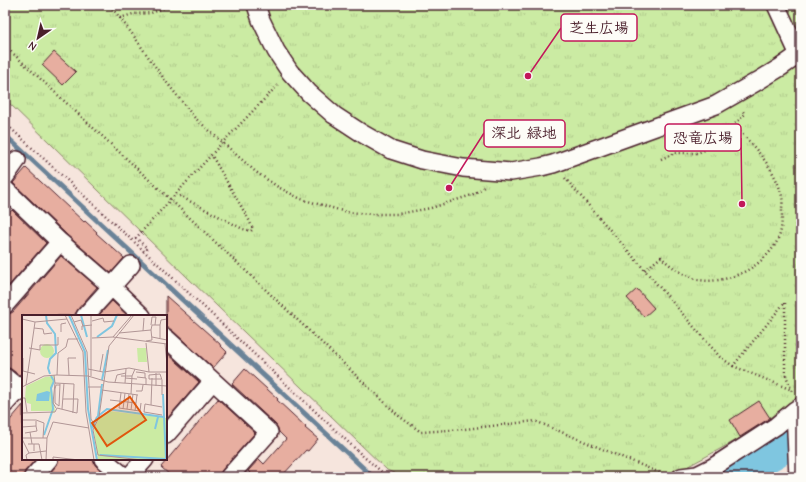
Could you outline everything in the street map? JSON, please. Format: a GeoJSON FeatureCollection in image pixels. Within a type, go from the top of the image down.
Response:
{"type":"FeatureCollection","features":[{"type":"Feature","properties":{"kind":"street"},"geometry":{"type":"LineString","coordinates":[[256,5],[261,20],[276,51],[290,72],[309,93],[334,114],[363,134],[391,150],[422,160],[463,168],[511,172],[552,164],[716,105],[775,71],[800,54],[776,5]]}},
{"type":"Feature","properties":{"kind":"street"},"geometry":{"type":"LineString","coordinates":[[5,177],[17,160]]}},
{"type":"Feature","properties":{"kind":"street"},"geometry":{"type":"LineString","coordinates":[[5,189],[60,242],[112,287],[141,315]]}},
{"type":"Feature","properties":{"kind":"street"},"geometry":{"type":"LineString","coordinates":[[5,305],[60,242]]}},
{"type":"Feature","properties":{"kind":"street"},"geometry":{"type":"LineString","coordinates":[[86,315],[131,265]]}},
{"type":"Feature","properties":{"kind":"street"},"geometry":{"type":"LineString","coordinates":[[167,339],[269,432],[229,477]]}},
{"type":"Feature","properties":{"kind":"street"},"geometry":{"type":"LineString","coordinates":[[5,377],[22,388],[5,404]]}},
{"type":"Feature","properties":{"kind":"street"},"geometry":{"type":"LineString","coordinates":[[167,434],[213,381]]}},
{"type":"Feature","properties":{"kind":"street"},"geometry":{"type":"LineString","coordinates":[[681,477],[706,472],[776,426],[798,408]]}},
{"type":"Feature","properties":{"kind":"street"},"geometry":{"type":"LineString","coordinates":[[798,408],[798,477]]}},
{"type":"Feature","properties":{"kind":"street"},"geometry":{"type":"LineString","coordinates":[[33,477],[48,460]]}},
{"type":"Feature","properties":{"kind":"street"},"geometry":{"type":"LineString","coordinates":[[104,460],[125,477]]}},
{"type":"Feature","properties":{"kind":"street"},"geometry":{"type":"LineString","coordinates":[[129,477],[144,460]]}},
{"type":"Feature","properties":{"kind":"path"},"geometry":{"type":"LineString","coordinates":[[110,5],[194,117],[256,172],[278,187],[302,199],[346,212],[398,214],[430,208],[472,195],[485,187]]}},
{"type":"Feature","properties":{"kind":"path"},"geometry":{"type":"LineString","coordinates":[[120,18],[133,14],[151,13],[170,5]]}},
{"type":"Feature","properties":{"kind":"path"},"geometry":{"type":"LineString","coordinates":[[5,46],[171,200],[399,416],[422,432],[535,421],[671,477]]}},
{"type":"Feature","properties":{"kind":"path"},"geometry":{"type":"LineString","coordinates":[[143,252],[147,248],[136,238],[212,156],[222,143],[290,72]]}},
{"type":"Feature","properties":{"kind":"path"},"geometry":{"type":"LineString","coordinates":[[661,159],[675,153],[697,153],[705,150],[734,125],[745,114],[734,95]]}},
{"type":"Feature","properties":{"kind":"path"},"geometry":{"type":"LineString","coordinates":[[5,123],[364,457],[388,477]]}},
{"type":"Feature","properties":{"kind":"path"},"geometry":{"type":"LineString","coordinates":[[645,270],[660,257],[678,272],[698,280],[713,281],[730,278],[749,270],[763,259],[774,247],[780,234],[782,221],[782,199],[778,184],[770,168],[756,149],[734,125]]}},
{"type":"Feature","properties":{"kind":"path"},"geometry":{"type":"LineString","coordinates":[[176,194],[243,229],[251,231],[253,229],[250,220],[212,156]]}},
{"type":"Feature","properties":{"kind":"path"},"geometry":{"type":"LineString","coordinates":[[552,164],[720,357],[733,366],[792,390]]}},
{"type":"Feature","properties":{"kind":"path"},"geometry":{"type":"LineString","coordinates":[[733,366],[785,302],[785,373],[798,408]]}},
{"type":"Feature","properties":{"kind":"green space"},"geometry":{"type":"Polygon","coordinates":[[[5,5],[801,5],[801,395],[746,435],[668,477],[402,477],[387,470],[5,99],[5,5]]]}},
{"type":"Feature","properties":{"kind":"building"},"geometry":{"type":"Polygon","coordinates":[[[54,52],[76,72],[63,85],[42,65],[54,52]]]}},
{"type":"Feature","properties":{"kind":"building"},"geometry":{"type":"Polygon","coordinates":[[[26,168],[124,258],[111,273],[67,235],[13,183],[26,168]]]}},
{"type":"Feature","properties":{"kind":"building"},"geometry":{"type":"Polygon","coordinates":[[[12,210],[46,243],[5,290],[5,218],[12,210]]]}},
{"type":"Feature","properties":{"kind":"building"},"geometry":{"type":"Polygon","coordinates":[[[61,256],[97,287],[78,309],[75,315],[22,315],[22,374],[19,375],[5,366],[5,315],[13,312],[61,256]]]}},
{"type":"Feature","properties":{"kind":"building"},"geometry":{"type":"Polygon","coordinates":[[[637,289],[654,308],[644,317],[627,298],[637,289]]]}},
{"type":"Feature","properties":{"kind":"building"},"geometry":{"type":"Polygon","coordinates":[[[166,296],[227,352],[213,368],[173,331],[167,328],[166,296]]]}},
{"type":"Feature","properties":{"kind":"building"},"geometry":{"type":"Polygon","coordinates":[[[112,301],[127,315],[99,315],[112,301]]]}},
{"type":"Feature","properties":{"kind":"building"},"geometry":{"type":"Polygon","coordinates":[[[167,353],[199,382],[167,419],[167,353]]]}},
{"type":"Feature","properties":{"kind":"building"},"geometry":{"type":"Polygon","coordinates":[[[245,369],[318,439],[308,451],[306,450],[281,477],[252,477],[253,476],[248,471],[259,459],[264,464],[286,439],[279,432],[276,425],[232,384],[245,369]]]}},
{"type":"Feature","properties":{"kind":"building"},"geometry":{"type":"Polygon","coordinates":[[[218,399],[255,433],[222,470],[219,477],[172,477],[161,467],[218,399]]]}},
{"type":"Feature","properties":{"kind":"building"},"geometry":{"type":"Polygon","coordinates":[[[759,401],[770,418],[740,437],[730,420],[759,401]]]}},
{"type":"Feature","properties":{"kind":"building"},"geometry":{"type":"Polygon","coordinates":[[[22,406],[22,460],[35,460],[25,471],[23,477],[5,477],[5,426],[22,406]]]}},
{"type":"Feature","properties":{"kind":"building"},"geometry":{"type":"Polygon","coordinates":[[[59,460],[93,460],[96,466],[109,477],[46,477],[57,465],[59,460]]]}},
{"type":"Feature","properties":{"kind":"waterway"},"geometry":{"type":"LineString","coordinates":[[5,135],[373,477]]}},
{"type":"Feature","properties":{"kind":"waterway"},"geometry":{"type":"LineString","coordinates":[[735,477],[801,438]]}},
{"type":"Feature","properties":{"kind":"place","name":"芝生広場"},"geometry":{"type":"Point","coordinates":[528,76]}},
{"type":"Feature","properties":{"kind":"place","name":"深北 緑地"},"geometry":{"type":"Point","coordinates":[449,188]}},
{"type":"Feature","properties":{"kind":"place","name":"恐竜広場"},"geometry":{"type":"Point","coordinates":[742,204]}}]}
